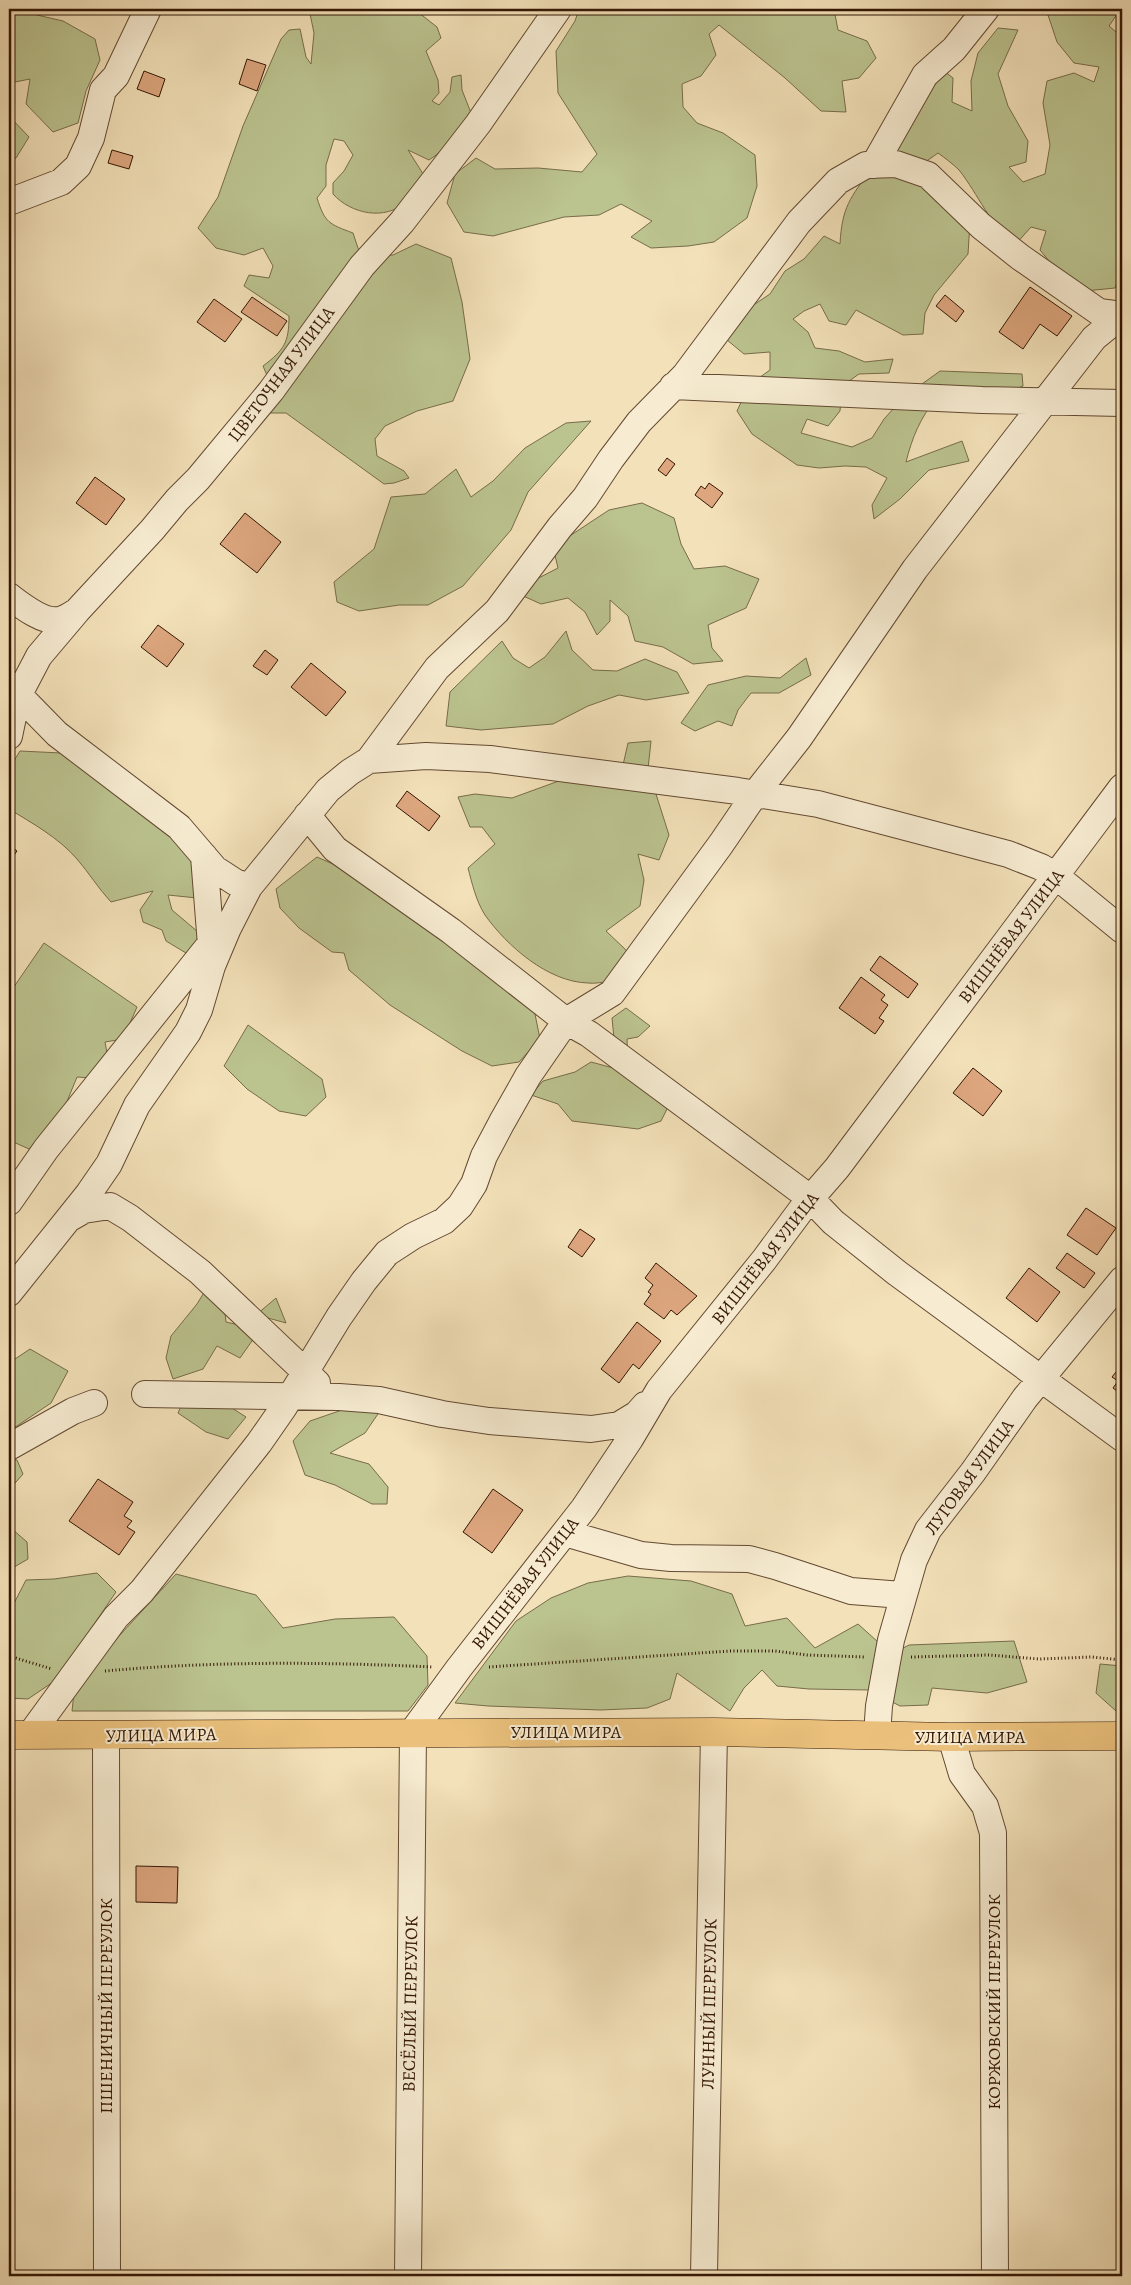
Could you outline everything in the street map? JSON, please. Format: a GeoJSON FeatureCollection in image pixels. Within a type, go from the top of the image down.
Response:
{"type":"FeatureCollection","features":[{"type":"Feature","properties":{"kind":"main road","name":"УЛИЦА МИРА"},"geometry":{"type":"LineString","coordinates":[[19,1735],[714,1732],[951,1737],[1122,1736]]}},
{"type":"Feature","properties":{"kind":"street"},"geometry":{"type":"LineString","coordinates":[[9,202],[61,182],[78,166],[91,138],[103,90],[116,76],[148,9]]}},
{"type":"Feature","properties":{"kind":"street","name":"ЦВЕТОЧНАЯ УЛИЦА"},"geometry":{"type":"LineString","coordinates":[[9,736],[14,690],[39,656],[77,611],[152,530],[176,500],[198,479],[271,391],[362,266],[402,222],[478,124],[558,9]]}},
{"type":"Feature","properties":{"kind":"street"},"geometry":{"type":"LineString","coordinates":[[874,165],[925,75],[954,49],[986,9]]}},
{"type":"Feature","properties":{"kind":"street"},"geometry":{"type":"LineString","coordinates":[[9,1202],[46,1149],[212,954],[249,887],[307,815],[328,790],[350,772],[369,760],[437,668],[497,611],[560,527],[585,498],[610,459],[639,422],[685,375],[799,222],[838,182],[866,165],[896,164],[928,175],[981,226],[1020,257],[1099,312],[1122,316]]}},
{"type":"Feature","properties":{"kind":"street"},"geometry":{"type":"LineString","coordinates":[[19,1735],[74,1674],[116,1617],[142,1591],[259,1443],[291,1396],[338,1317],[387,1253],[413,1236],[444,1221],[460,1206],[474,1184],[484,1156],[524,1084],[566,1021],[612,994],[755,794],[804,730],[916,569],[1094,338],[1122,316]]}},
{"type":"Feature","properties":{"kind":"street"},"geometry":{"type":"LineString","coordinates":[[673,386],[812,394],[1122,403]]}},
{"type":"Feature","properties":{"kind":"street"},"geometry":{"type":"LineString","coordinates":[[9,596],[35,613],[58,621],[67,618],[77,611]]}},
{"type":"Feature","properties":{"kind":"street"},"geometry":{"type":"LineString","coordinates":[[14,690],[57,734],[179,826],[215,869],[235,882],[249,887]]}},
{"type":"Feature","properties":{"kind":"street"},"geometry":{"type":"LineString","coordinates":[[369,760],[426,756],[490,759],[818,804],[1008,854],[1041,867],[1056,876],[1122,930]]}},
{"type":"Feature","properties":{"kind":"street","name":"ВИШНЁВАЯ УЛИЦА"},"geometry":{"type":"LineString","coordinates":[[413,1732],[565,1533],[630,1439],[659,1390],[764,1260],[810,1198],[867,1129],[1122,787]]}},
{"type":"Feature","properties":{"kind":"street"},"geometry":{"type":"LineString","coordinates":[[307,815],[335,849],[451,931],[566,1021],[589,1034],[810,1198],[833,1222],[897,1274],[1122,1438]]}},
{"type":"Feature","properties":{"kind":"street"},"geometry":{"type":"LineString","coordinates":[[9,1293],[109,1164],[137,1105],[188,1032],[202,1002],[212,954],[204,856]]}},
{"type":"Feature","properties":{"kind":"street"},"geometry":{"type":"LineString","coordinates":[[68,1219],[84,1210],[104,1206],[110,1206],[130,1218],[200,1272],[306,1371],[315,1382],[339,1396]]}},
{"type":"Feature","properties":{"kind":"street","name":"ЛУГОВАЯ УЛИЦА"},"geometry":{"type":"LineString","coordinates":[[877,1735],[888,1657],[902,1595],[914,1560],[928,1530],[1040,1379],[1122,1280]]}},
{"type":"Feature","properties":{"kind":"street"},"geometry":{"type":"LineString","coordinates":[[145,1394],[339,1396],[379,1400],[442,1414],[489,1421],[591,1429],[619,1425],[638,1414],[659,1390]]}},
{"type":"Feature","properties":{"kind":"street"},"geometry":{"type":"LineString","coordinates":[[9,1447],[73,1411],[94,1402]]}},
{"type":"Feature","properties":{"kind":"street"},"geometry":{"type":"LineString","coordinates":[[565,1533],[641,1555],[671,1558],[749,1559],[851,1591],[902,1595]]}},
{"type":"Feature","properties":{"kind":"street","name":"ВЕСЁЛЫЙ ПЕРЕУЛОК"},"geometry":{"type":"LineString","coordinates":[[408,2276],[413,1732]]}},
{"type":"Feature","properties":{"kind":"street","name":"ЛУННЫЙ ПЕРЕУЛОК"},"geometry":{"type":"LineString","coordinates":[[704,2276],[714,1732]]}},
{"type":"Feature","properties":{"kind":"street","name":"ПШЕНИЧНЫЙ ПЕРЕУЛОК"},"geometry":{"type":"LineString","coordinates":[[106,1736],[107,2276]]}},
{"type":"Feature","properties":{"kind":"street","name":"КОРЖОВСКИЙ ПЕРЕУЛОК"},"geometry":{"type":"LineString","coordinates":[[951,1737],[962,1774],[985,1806],[993,1833],[995,2276]]}},
{"type":"Feature","properties":{"kind":"path"},"geometry":{"type":"LineString","coordinates":[[9,1656],[74,1674],[192,1665],[308,1662],[460,1668],[529,1666],[580,1660],[775,1650],[807,1655],[888,1657],[989,1655],[1039,1659],[1092,1657],[1122,1660]]}},
{"type":"Feature","properties":{"kind":"green space"},"geometry":{"type":"Polygon","coordinates":[[[9,9],[27,9],[37,15],[63,21],[95,39],[100,60],[86,91],[78,123],[53,132],[26,104],[30,79],[10,83],[9,85],[9,9]]]}},
{"type":"Feature","properties":{"kind":"green space"},"geometry":{"type":"Polygon","coordinates":[[[309,9],[414,9],[437,27],[441,38],[426,51],[438,80],[439,93],[432,101],[439,105],[450,92],[452,77],[461,75],[462,90],[473,118],[439,153],[429,160],[408,150],[425,177],[412,197],[398,208],[388,212],[368,213],[349,206],[333,194],[333,183],[344,171],[353,155],[344,141],[334,139],[326,165],[326,186],[317,198],[329,222],[353,233],[361,257],[393,255],[416,244],[451,258],[462,302],[470,359],[453,401],[417,411],[385,426],[375,439],[377,456],[404,471],[409,478],[394,483],[384,484],[286,413],[265,413],[269,380],[263,366],[284,345],[288,333],[289,316],[244,286],[249,275],[269,278],[273,266],[263,248],[244,255],[216,248],[198,228],[218,197],[243,126],[281,39],[289,30],[300,29],[306,57],[311,64],[314,33],[309,9]]]}},
{"type":"Feature","properties":{"kind":"green space"},"geometry":{"type":"Polygon","coordinates":[[[579,9],[663,9],[666,11],[668,9],[834,9],[838,30],[867,41],[876,58],[859,78],[842,81],[846,112],[821,111],[785,78],[719,25],[709,34],[716,55],[701,76],[682,84],[683,107],[697,123],[723,133],[755,155],[757,186],[747,218],[714,242],[688,246],[651,248],[631,237],[652,221],[621,204],[599,215],[564,217],[493,236],[464,232],[447,203],[455,174],[476,158],[495,169],[538,168],[582,172],[597,154],[558,93],[556,51],[575,21],[579,9]]]}},
{"type":"Feature","properties":{"kind":"green space"},"geometry":{"type":"Polygon","coordinates":[[[1035,9],[1120,10],[1109,26],[1122,37],[1122,269],[1115,288],[1085,291],[1059,273],[1040,250],[1046,231],[1031,227],[1016,244],[991,219],[959,170],[938,153],[921,165],[897,154],[895,134],[940,68],[953,78],[952,102],[972,111],[971,81],[978,53],[998,28],[1018,30],[998,74],[1008,106],[1028,141],[1026,162],[1009,167],[1023,182],[1045,174],[1050,145],[1043,103],[1047,81],[1074,73],[1094,82],[1099,67],[1074,63],[1057,42],[1048,15],[1035,9]]]}},
{"type":"Feature","properties":{"kind":"green space"},"geometry":{"type":"Polygon","coordinates":[[[9,116],[29,137],[16,158],[9,161],[9,116]]]}},
{"type":"Feature","properties":{"kind":"green space"},"geometry":{"type":"Polygon","coordinates":[[[872,168],[925,182],[970,222],[968,254],[934,295],[925,313],[923,334],[903,335],[856,310],[846,325],[829,321],[820,304],[804,311],[793,319],[808,332],[815,348],[839,351],[865,362],[893,359],[889,373],[859,374],[842,386],[840,411],[828,426],[807,419],[801,433],[852,447],[872,438],[884,419],[904,397],[940,371],[1022,374],[1023,386],[1004,394],[936,399],[925,413],[917,429],[906,462],[962,441],[969,461],[929,470],[900,499],[874,519],[872,505],[887,478],[866,467],[819,468],[797,465],[752,434],[737,411],[749,385],[770,370],[770,352],[744,354],[721,335],[746,310],[770,294],[785,271],[804,259],[824,236],[840,244],[845,212],[853,195],[872,168]]]}},
{"type":"Feature","properties":{"kind":"green space"},"geometry":{"type":"Polygon","coordinates":[[[591,421],[528,492],[511,530],[463,586],[428,605],[399,605],[359,611],[337,602],[334,582],[374,549],[391,497],[425,494],[456,469],[471,497],[493,481],[525,448],[566,423],[591,421]]]}},
{"type":"Feature","properties":{"kind":"green space"},"geometry":{"type":"Polygon","coordinates":[[[642,503],[674,518],[681,544],[694,569],[725,566],[759,579],[746,608],[708,625],[712,648],[723,661],[693,664],[663,647],[635,641],[628,616],[610,600],[610,621],[597,635],[585,612],[568,598],[541,604],[521,595],[529,583],[558,568],[553,547],[609,510],[642,503]]]}},
{"type":"Feature","properties":{"kind":"green space"},"geometry":{"type":"Polygon","coordinates":[[[566,631],[572,650],[593,670],[617,671],[645,659],[677,672],[689,693],[646,700],[619,695],[588,706],[553,724],[481,730],[446,726],[450,692],[502,641],[513,658],[529,668],[545,657],[566,631]]]}},
{"type":"Feature","properties":{"kind":"green space"},"geometry":{"type":"Polygon","coordinates":[[[806,658],[811,675],[779,693],[751,693],[738,710],[732,726],[718,721],[695,731],[681,723],[708,685],[746,676],[780,678],[806,658]]]}},
{"type":"Feature","properties":{"kind":"green space"},"geometry":{"type":"Polygon","coordinates":[[[651,741],[648,769],[669,835],[659,860],[638,854],[644,880],[640,906],[606,931],[627,951],[611,981],[591,983],[573,981],[558,976],[544,969],[517,950],[494,927],[482,910],[468,868],[495,844],[482,827],[470,827],[458,797],[475,794],[512,798],[567,778],[623,765],[628,743],[651,741]]]}},
{"type":"Feature","properties":{"kind":"green space"},"geometry":{"type":"Polygon","coordinates":[[[20,751],[61,753],[100,765],[199,859],[197,898],[168,895],[172,910],[204,937],[186,953],[166,941],[162,930],[143,922],[140,910],[153,891],[111,902],[70,851],[45,831],[9,809],[9,769],[20,751]]]}},
{"type":"Feature","properties":{"kind":"green space"},"geometry":{"type":"Polygon","coordinates":[[[317,857],[353,873],[485,968],[534,1009],[540,1039],[519,1062],[492,1066],[462,1051],[390,1005],[349,970],[344,953],[332,952],[299,928],[280,908],[276,889],[317,857]]]}},
{"type":"Feature","properties":{"kind":"green space"},"geometry":{"type":"Polygon","coordinates":[[[44,943],[137,1007],[123,1039],[105,1042],[109,1064],[92,1078],[77,1077],[61,1116],[29,1149],[9,1140],[9,994],[44,943]]]}},
{"type":"Feature","properties":{"kind":"green space"},"geometry":{"type":"Polygon","coordinates":[[[626,1008],[650,1026],[638,1037],[627,1039],[628,1064],[671,1101],[661,1121],[638,1129],[572,1121],[558,1104],[531,1095],[543,1081],[575,1072],[591,1062],[617,1069],[612,1018],[626,1008]]]}},
{"type":"Feature","properties":{"kind":"green space"},"geometry":{"type":"Polygon","coordinates":[[[248,1025],[322,1079],[326,1097],[306,1116],[279,1111],[247,1089],[224,1066],[248,1025]]]}},
{"type":"Feature","properties":{"kind":"green space"},"geometry":{"type":"Polygon","coordinates":[[[211,1281],[223,1296],[226,1322],[243,1326],[276,1298],[286,1323],[268,1318],[240,1358],[217,1346],[203,1369],[173,1379],[166,1358],[171,1336],[197,1304],[211,1281]]]}},
{"type":"Feature","properties":{"kind":"green space"},"geometry":{"type":"Polygon","coordinates":[[[30,1349],[68,1371],[51,1403],[17,1426],[9,1429],[9,1363],[30,1349]]]}},
{"type":"Feature","properties":{"kind":"green space"},"geometry":{"type":"Polygon","coordinates":[[[224,1403],[246,1417],[228,1439],[206,1432],[178,1413],[182,1404],[224,1403]]]}},
{"type":"Feature","properties":{"kind":"green space"},"geometry":{"type":"Polygon","coordinates":[[[384,1405],[365,1433],[330,1453],[369,1464],[388,1487],[387,1504],[372,1504],[335,1485],[305,1475],[293,1441],[310,1421],[342,1410],[384,1405]]]}},
{"type":"Feature","properties":{"kind":"green space"},"geometry":{"type":"Polygon","coordinates":[[[9,1460],[17,1460],[23,1474],[9,1490],[9,1460]]]}},
{"type":"Feature","properties":{"kind":"green space"},"geometry":{"type":"Polygon","coordinates":[[[9,1515],[12,1529],[27,1542],[28,1559],[9,1570],[9,1515]]]}},
{"type":"Feature","properties":{"kind":"green space"},"geometry":{"type":"Polygon","coordinates":[[[97,1573],[116,1592],[56,1680],[28,1699],[9,1698],[9,1613],[26,1580],[54,1579],[97,1573]]]}},
{"type":"Feature","properties":{"kind":"green space"},"geometry":{"type":"Polygon","coordinates":[[[176,1574],[256,1595],[283,1628],[335,1619],[394,1617],[427,1656],[428,1685],[408,1711],[72,1711],[75,1684],[176,1574]]]}},
{"type":"Feature","properties":{"kind":"green space"},"geometry":{"type":"Polygon","coordinates":[[[628,1576],[691,1581],[732,1594],[745,1626],[787,1618],[815,1648],[858,1624],[878,1642],[886,1657],[909,1645],[1014,1641],[1027,1682],[987,1693],[932,1688],[928,1705],[900,1706],[869,1690],[809,1689],[777,1686],[762,1670],[744,1688],[730,1711],[677,1673],[670,1699],[647,1708],[601,1710],[455,1703],[516,1621],[551,1598],[588,1583],[628,1576]]]}},
{"type":"Feature","properties":{"kind":"green space"},"geometry":{"type":"Polygon","coordinates":[[[1100,1664],[1122,1666],[1122,1711],[1116,1711],[1096,1693],[1100,1664]]]}},
{"type":"Feature","properties":{"kind":"building"},"geometry":{"type":"Polygon","coordinates":[[[247,59],[266,65],[257,91],[239,84],[247,59]]]}},
{"type":"Feature","properties":{"kind":"building"},"geometry":{"type":"Polygon","coordinates":[[[144,71],[165,79],[159,97],[137,89],[144,71]]]}},
{"type":"Feature","properties":{"kind":"building"},"geometry":{"type":"Polygon","coordinates":[[[112,150],[133,156],[129,169],[108,163],[112,150]]]}},
{"type":"Feature","properties":{"kind":"building"},"geometry":{"type":"Polygon","coordinates":[[[1030,287],[1072,316],[1057,336],[1040,324],[1023,349],[999,332],[1030,287]]]}},
{"type":"Feature","properties":{"kind":"building"},"geometry":{"type":"Polygon","coordinates":[[[945,295],[964,311],[956,322],[936,306],[945,295]]]}},
{"type":"Feature","properties":{"kind":"building"},"geometry":{"type":"Polygon","coordinates":[[[252,297],[287,321],[277,336],[241,312],[252,297]]]}},
{"type":"Feature","properties":{"kind":"building"},"geometry":{"type":"Polygon","coordinates":[[[214,299],[242,319],[225,342],[197,322],[214,299]]]}},
{"type":"Feature","properties":{"kind":"building"},"geometry":{"type":"Polygon","coordinates":[[[667,458],[675,464],[666,476],[658,470],[667,458]]]}},
{"type":"Feature","properties":{"kind":"building"},"geometry":{"type":"Polygon","coordinates":[[[95,477],[125,499],[106,525],[76,503],[95,477]]]}},
{"type":"Feature","properties":{"kind":"building"},"geometry":{"type":"Polygon","coordinates":[[[709,483],[723,493],[712,508],[695,495],[701,486],[705,489],[709,483]]]}},
{"type":"Feature","properties":{"kind":"building"},"geometry":{"type":"Polygon","coordinates":[[[245,513],[281,542],[257,573],[220,544],[245,513]]]}},
{"type":"Feature","properties":{"kind":"building"},"geometry":{"type":"Polygon","coordinates":[[[158,625],[184,644],[167,667],[141,647],[158,625]]]}},
{"type":"Feature","properties":{"kind":"building"},"geometry":{"type":"Polygon","coordinates":[[[265,650],[278,660],[267,675],[253,666],[265,650]]]}},
{"type":"Feature","properties":{"kind":"building"},"geometry":{"type":"Polygon","coordinates":[[[311,663],[346,692],[326,716],[291,687],[311,663]]]}},
{"type":"Feature","properties":{"kind":"building"},"geometry":{"type":"Polygon","coordinates":[[[407,791],[440,816],[429,831],[396,806],[407,791]]]}},
{"type":"Feature","properties":{"kind":"building"},"geometry":{"type":"Polygon","coordinates":[[[9,845],[17,851],[9,862],[9,845]]]}},
{"type":"Feature","properties":{"kind":"building"},"geometry":{"type":"Polygon","coordinates":[[[880,956],[918,984],[908,998],[870,970],[880,956]]]}},
{"type":"Feature","properties":{"kind":"building"},"geometry":{"type":"Polygon","coordinates":[[[861,977],[885,995],[881,1000],[888,1005],[879,1018],[884,1021],[875,1034],[839,1008],[861,977]]]}},
{"type":"Feature","properties":{"kind":"building"},"geometry":{"type":"Polygon","coordinates":[[[973,1068],[1002,1091],[983,1116],[953,1093],[973,1068]]]}},
{"type":"Feature","properties":{"kind":"building"},"geometry":{"type":"Polygon","coordinates":[[[1086,1208],[1116,1228],[1097,1255],[1067,1235],[1086,1208]]]}},
{"type":"Feature","properties":{"kind":"building"},"geometry":{"type":"Polygon","coordinates":[[[580,1229],[595,1239],[582,1257],[568,1247],[580,1229]]]}},
{"type":"Feature","properties":{"kind":"building"},"geometry":{"type":"Polygon","coordinates":[[[1067,1253],[1095,1273],[1084,1288],[1056,1268],[1067,1253]]]}},
{"type":"Feature","properties":{"kind":"building"},"geometry":{"type":"Polygon","coordinates":[[[656,1263],[697,1296],[677,1315],[671,1310],[664,1319],[644,1304],[651,1294],[648,1292],[653,1285],[645,1278],[656,1263]]]}},
{"type":"Feature","properties":{"kind":"building"},"geometry":{"type":"Polygon","coordinates":[[[1029,1268],[1060,1292],[1037,1322],[1006,1298],[1029,1268]]]}},
{"type":"Feature","properties":{"kind":"building"},"geometry":{"type":"Polygon","coordinates":[[[637,1322],[661,1341],[639,1369],[633,1364],[619,1383],[601,1369],[637,1322]]]}},
{"type":"Feature","properties":{"kind":"building"},"geometry":{"type":"Polygon","coordinates":[[[1120,1367],[1122,1368],[1122,1395],[1113,1388],[1118,1381],[1112,1377],[1120,1367]]]}},
{"type":"Feature","properties":{"kind":"building"},"geometry":{"type":"Polygon","coordinates":[[[98,1479],[133,1502],[124,1516],[132,1521],[127,1527],[135,1532],[119,1555],[69,1521],[98,1479]]]}},
{"type":"Feature","properties":{"kind":"building"},"geometry":{"type":"Polygon","coordinates":[[[493,1489],[523,1510],[492,1553],[463,1532],[493,1489]]]}},
{"type":"Feature","properties":{"kind":"building"},"geometry":{"type":"Polygon","coordinates":[[[136,1866],[178,1867],[177,1903],[136,1902],[136,1866]]]}}]}
